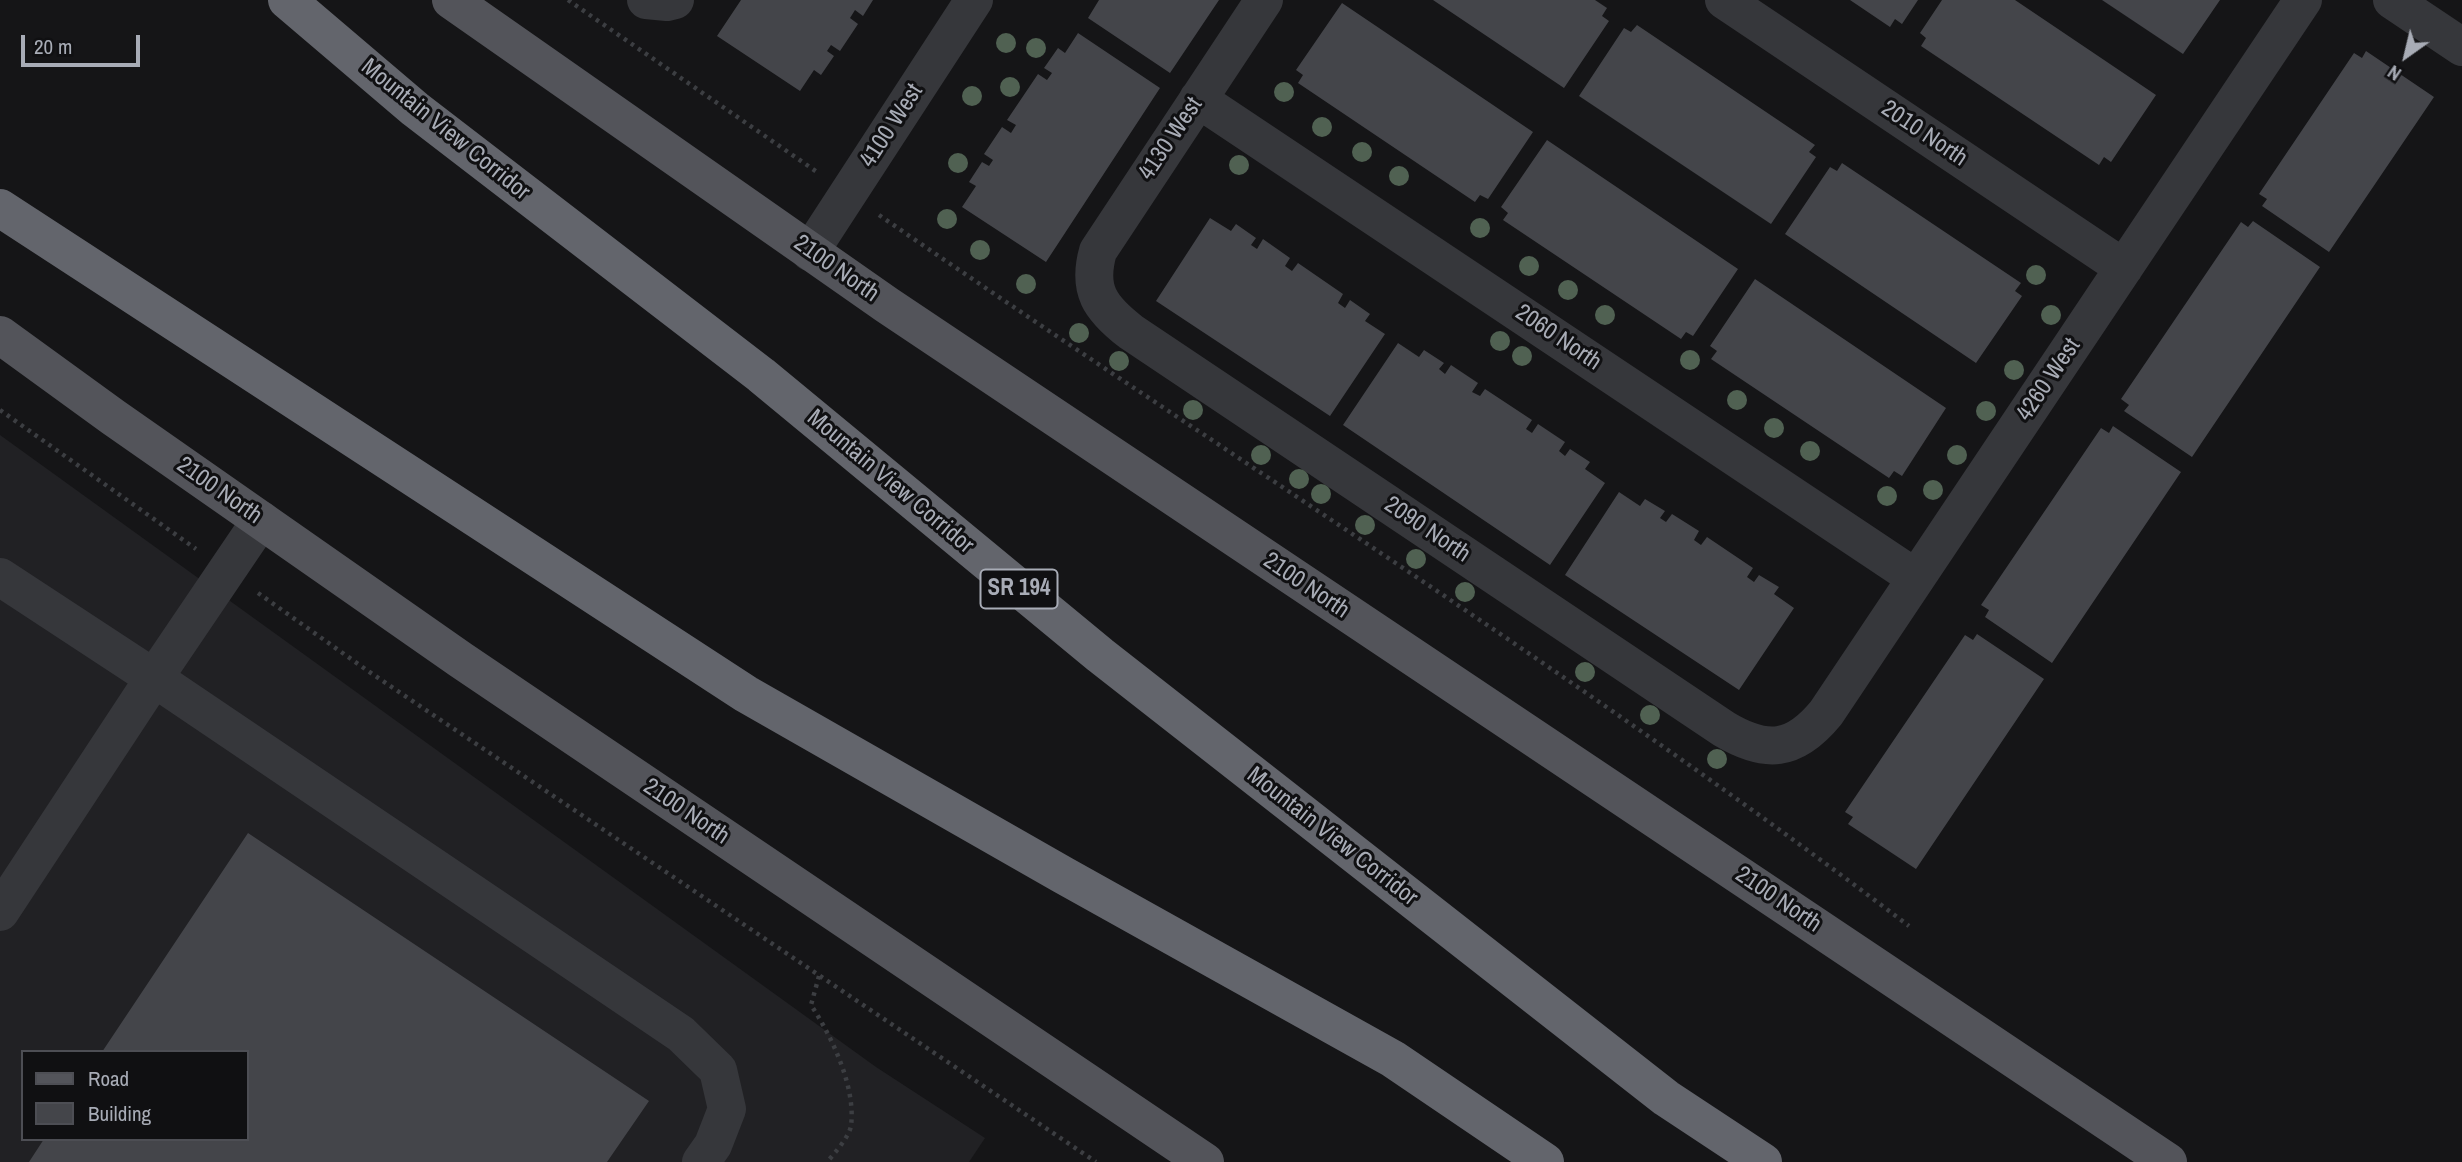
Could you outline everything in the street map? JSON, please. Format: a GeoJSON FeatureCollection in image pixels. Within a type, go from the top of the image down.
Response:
{"type":"FeatureCollection","features":[{"type":"Feature","properties":{"kind":"highway","name":"Mountain View Corridor"},"geometry":{"type":"LineString","coordinates":[[287,0],[415,108],[761,375],[1111,664],[1666,1098],[1763,1162]]}},
{"type":"Feature","properties":{"kind":"highway"},"geometry":{"type":"LineString","coordinates":[[0,208],[746,694],[1063,876],[1393,1059],[1545,1162]]}},
{"type":"Feature","properties":{"kind":"main road","name":"2100 North"},"geometry":{"type":"LineString","coordinates":[[451,0],[810,251],[1168,494],[2168,1162]]}},
{"type":"Feature","properties":{"kind":"main road","name":"2100 North"},"geometry":{"type":"LineString","coordinates":[[0,335],[461,660],[1205,1162]]}},
{"type":"Feature","properties":{"kind":"street","name":"4100 West"},"geometry":{"type":"LineString","coordinates":[[810,251],[974,0]]}},
{"type":"Feature","properties":{"kind":"street","name":"4130 West"},"geometry":{"type":"LineString","coordinates":[[1093,284],[1098,251],[1107,234],[1264,0]]}},
{"type":"Feature","properties":{"kind":"street","name":"2010 North"},"geometry":{"type":"LineString","coordinates":[[1724,0],[2124,268]]}},
{"type":"Feature","properties":{"kind":"street","name":"4260 West"},"geometry":{"type":"LineString","coordinates":[[1781,745],[1799,738],[1814,727],[2303,0]]}},
{"type":"Feature","properties":{"kind":"street"},"geometry":{"type":"LineString","coordinates":[[2392,0],[2462,47]]}},
{"type":"Feature","properties":{"kind":"street","name":"2060 North"},"geometry":{"type":"LineString","coordinates":[[1198,99],[1916,578]]}},
{"type":"Feature","properties":{"kind":"street","name":"2090 North"},"geometry":{"type":"LineString","coordinates":[[1093,284],[1107,310],[1131,332],[1259,418],[1724,729],[1761,746],[1781,745]]}},
{"type":"Feature","properties":{"kind":"street"},"geometry":{"type":"LineString","coordinates":[[0,912],[261,520]]}},
{"type":"Feature","properties":{"kind":"street"},"geometry":{"type":"LineString","coordinates":[[0,577],[681,1034],[718,1070],[727,1109],[713,1145],[701,1162]]}},
{"type":"Feature","properties":{"kind":"path"},"geometry":{"type":"LineString","coordinates":[[568,0],[800,161]]}},
{"type":"Feature","properties":{"kind":"path"},"geometry":{"type":"LineString","coordinates":[[898,228],[1021,314],[1613,709],[1807,848],[1909,926]]}},
{"type":"Feature","properties":{"kind":"path"},"geometry":{"type":"LineString","coordinates":[[0,410],[368,671],[1096,1162]]}},
{"type":"Feature","properties":{"kind":"path"},"geometry":{"type":"LineString","coordinates":[[819,976],[811,1005],[829,1033],[842,1068],[849,1100],[851,1129],[827,1162]]}},
{"type":"Feature","properties":{"kind":"shaded area"},"geometry":{"type":"Polygon","coordinates":[[[0,435],[876,1067],[985,1138],[969,1162],[0,1162],[0,435]]]}},
{"type":"Feature","properties":{"kind":"building"},"geometry":{"type":"Polygon","coordinates":[[[741,0],[873,0],[863,16],[855,10],[850,18],[858,24],[840,51],[831,45],[827,51],[834,56],[821,75],[814,70],[800,91],[717,36],[741,0]]]}},
{"type":"Feature","properties":{"kind":"building"},"geometry":{"type":"Polygon","coordinates":[[[1099,0],[1219,0],[1170,73],[1088,18],[1099,0]]]}},
{"type":"Feature","properties":{"kind":"building"},"geometry":{"type":"Polygon","coordinates":[[[1433,0],[1595,0],[1607,8],[1602,16],[1609,21],[1564,88],[1433,0]]]}},
{"type":"Feature","properties":{"kind":"building"},"geometry":{"type":"Polygon","coordinates":[[[1850,0],[1918,0],[1902,24],[1895,19],[1890,27],[1850,0]]]}},
{"type":"Feature","properties":{"kind":"building"},"geometry":{"type":"Polygon","coordinates":[[[1942,0],[2015,0],[2156,95],[2111,162],[2104,157],[2099,165],[1921,46],[1926,38],[1920,33],[1942,0]]]}},
{"type":"Feature","properties":{"kind":"building"},"geometry":{"type":"Polygon","coordinates":[[[2102,0],[2220,0],[2183,54],[2102,0]]]}},
{"type":"Feature","properties":{"kind":"building"},"geometry":{"type":"Polygon","coordinates":[[[1342,3],[1533,132],[1488,199],[1480,195],[1475,202],[1298,83],[1303,75],[1296,70],[1342,3]]]}},
{"type":"Feature","properties":{"kind":"building"},"geometry":{"type":"Polygon","coordinates":[[[1637,25],[1815,145],[1809,152],[1816,157],[1771,224],[1579,96],[1624,28],[1631,32],[1637,25]]]}},
{"type":"Feature","properties":{"kind":"building"},"geometry":{"type":"Polygon","coordinates":[[[1078,33],[1160,88],[1046,262],[962,207],[976,186],[969,182],[982,162],[989,166],[993,160],[984,154],[1002,127],[1011,133],[1016,125],[1007,120],[1038,74],[1047,80],[1052,73],[1044,68],[1058,48],[1065,53],[1078,33]]]}},
{"type":"Feature","properties":{"kind":"building"},"geometry":{"type":"Polygon","coordinates":[[[2366,51],[2434,97],[2329,252],[2262,206],[2267,199],[2259,194],[2354,53],[2362,58],[2366,51]]]}},
{"type":"Feature","properties":{"kind":"building"},"geometry":{"type":"Polygon","coordinates":[[[1547,140],[1738,269],[1693,336],[1686,332],[1681,339],[1503,220],[1508,213],[1501,207],[1547,140]]]}},
{"type":"Feature","properties":{"kind":"building"},"geometry":{"type":"Polygon","coordinates":[[[1842,163],[2021,283],[2015,291],[2022,296],[1976,363],[1785,234],[1830,167],[1837,171],[1842,163]]]}},
{"type":"Feature","properties":{"kind":"building"},"geometry":{"type":"Polygon","coordinates":[[[1210,218],[1231,231],[1236,224],[1256,238],[1251,245],[1257,249],[1263,239],[1290,258],[1285,266],[1292,271],[1298,263],[1343,294],[1338,303],[1345,308],[1350,300],[1370,314],[1365,321],[1385,334],[1330,416],[1156,301],[1210,218]]]}},
{"type":"Feature","properties":{"kind":"building"},"geometry":{"type":"Polygon","coordinates":[[[2253,221],[2320,267],[2192,457],[2124,411],[2129,405],[2121,399],[2241,222],[2248,227],[2253,221]]]}},
{"type":"Feature","properties":{"kind":"building"},"geometry":{"type":"Polygon","coordinates":[[[1755,279],[1946,408],[1902,476],[1894,471],[1889,478],[1711,359],[1717,351],[1710,346],[1755,279]]]}},
{"type":"Feature","properties":{"kind":"building"},"geometry":{"type":"Polygon","coordinates":[[[1398,343],[1419,357],[1424,350],[1444,363],[1439,369],[1445,374],[1451,365],[1478,383],[1472,392],[1480,396],[1485,389],[1532,420],[1526,429],[1532,433],[1538,424],[1565,442],[1559,451],[1565,456],[1570,449],[1590,462],[1585,469],[1605,483],[1550,565],[1343,425],[1398,343]]]}},
{"type":"Feature","properties":{"kind":"building"},"geometry":{"type":"Polygon","coordinates":[[[2113,426],[2181,472],[2052,663],[1985,617],[1989,610],[1981,605],[2101,428],[2109,433],[2113,426]]]}},
{"type":"Feature","properties":{"kind":"building"},"geometry":{"type":"Polygon","coordinates":[[[1619,492],[1640,506],[1645,499],[1665,511],[1660,518],[1666,522],[1672,514],[1699,531],[1694,540],[1701,545],[1707,537],[1753,568],[1747,577],[1754,582],[1759,575],[1779,587],[1774,594],[1794,608],[1739,690],[1565,575],[1619,492]]]}},
{"type":"Feature","properties":{"kind":"building"},"geometry":{"type":"Polygon","coordinates":[[[1977,634],[2044,679],[1916,869],[1848,824],[1853,817],[1845,812],[1965,635],[1973,640],[1977,634]]]}},
{"type":"Feature","properties":{"kind":"building"},"geometry":{"type":"Polygon","coordinates":[[[248,833],[649,1101],[607,1162],[29,1162],[43,1141],[248,1141],[248,1050],[103,1050],[248,833]]]}}]}
